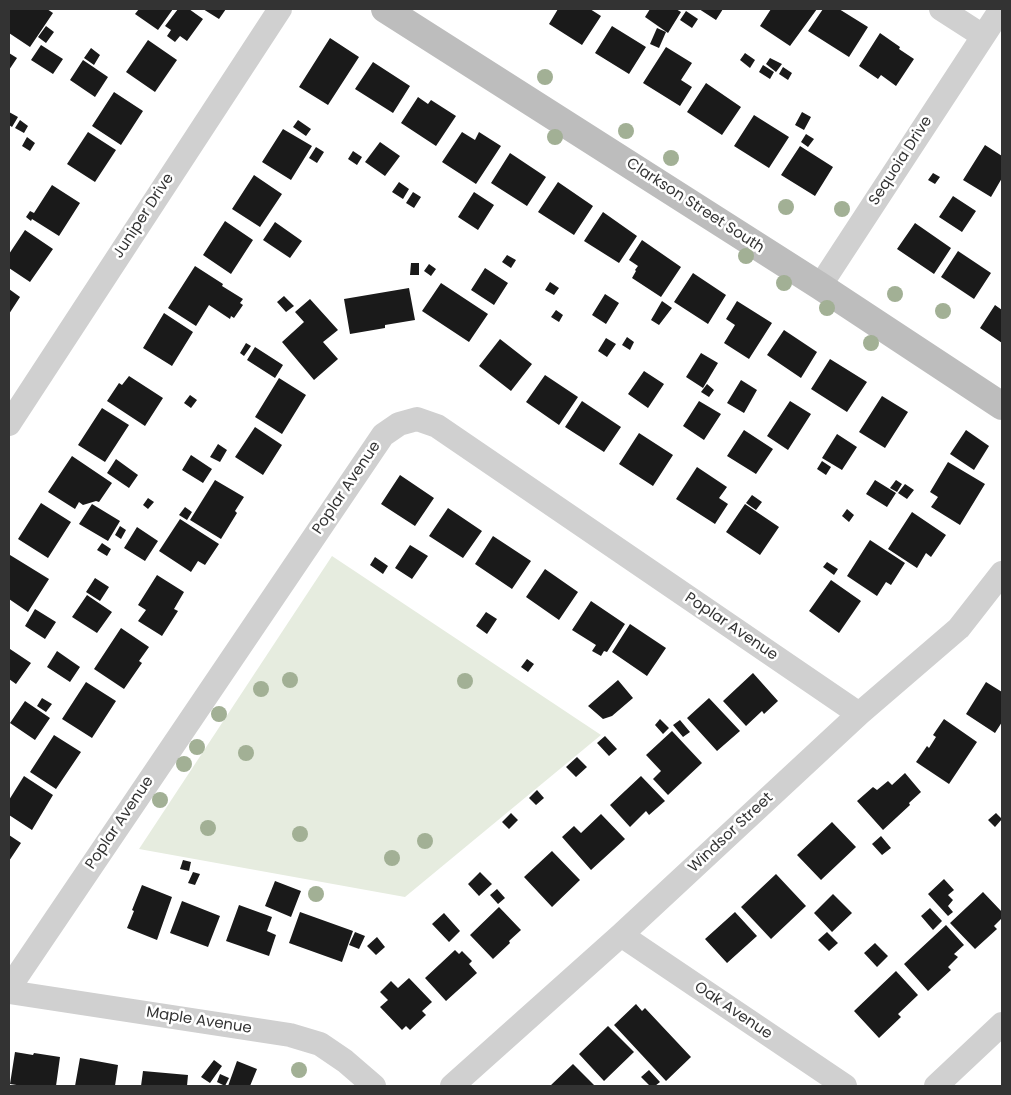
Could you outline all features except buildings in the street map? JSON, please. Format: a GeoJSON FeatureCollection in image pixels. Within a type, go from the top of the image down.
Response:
{"type":"FeatureCollection","features":[{"type":"Feature","properties":{"kind":"street","name":"Juniper Drive"},"geometry":{"type":"LineString","coordinates":[[9,424],[280,9]]}},
{"type":"Feature","properties":{"kind":"street","name":"Clarkson Street South"},"geometry":{"type":"LineString","coordinates":[[385,9],[820,286],[1002,406]]}},
{"type":"Feature","properties":{"kind":"street"},"geometry":{"type":"LineString","coordinates":[[941,9],[983,36]]}},
{"type":"Feature","properties":{"kind":"street","name":"Sequoia Drive"},"geometry":{"type":"LineString","coordinates":[[820,286],[1001,9]]}},
{"type":"Feature","properties":{"kind":"street","name":"Poplar Avenue"},"geometry":{"type":"LineString","coordinates":[[9,990],[383,435],[399,424],[417,419],[437,426],[859,714]]}},
{"type":"Feature","properties":{"kind":"street","name":"Windsor Street"},"geometry":{"type":"LineString","coordinates":[[452,1086],[621,936],[859,714],[958,628],[1002,573]]}},
{"type":"Feature","properties":{"kind":"street","name":"Oak Avenue"},"geometry":{"type":"LineString","coordinates":[[621,936],[845,1086]]}},
{"type":"Feature","properties":{"kind":"street","name":"Maple Avenue"},"geometry":{"type":"LineString","coordinates":[[9,990],[290,1035],[320,1044],[345,1061],[374,1086]]}},
{"type":"Feature","properties":{"kind":"street"},"geometry":{"type":"LineString","coordinates":[[936,1086],[1002,1024]]}},
{"type":"Feature","properties":{"kind":"shaded area"},"geometry":{"type":"Polygon","coordinates":[[[332,556],[601,735],[405,897],[139,849],[332,556]]]}}]}
